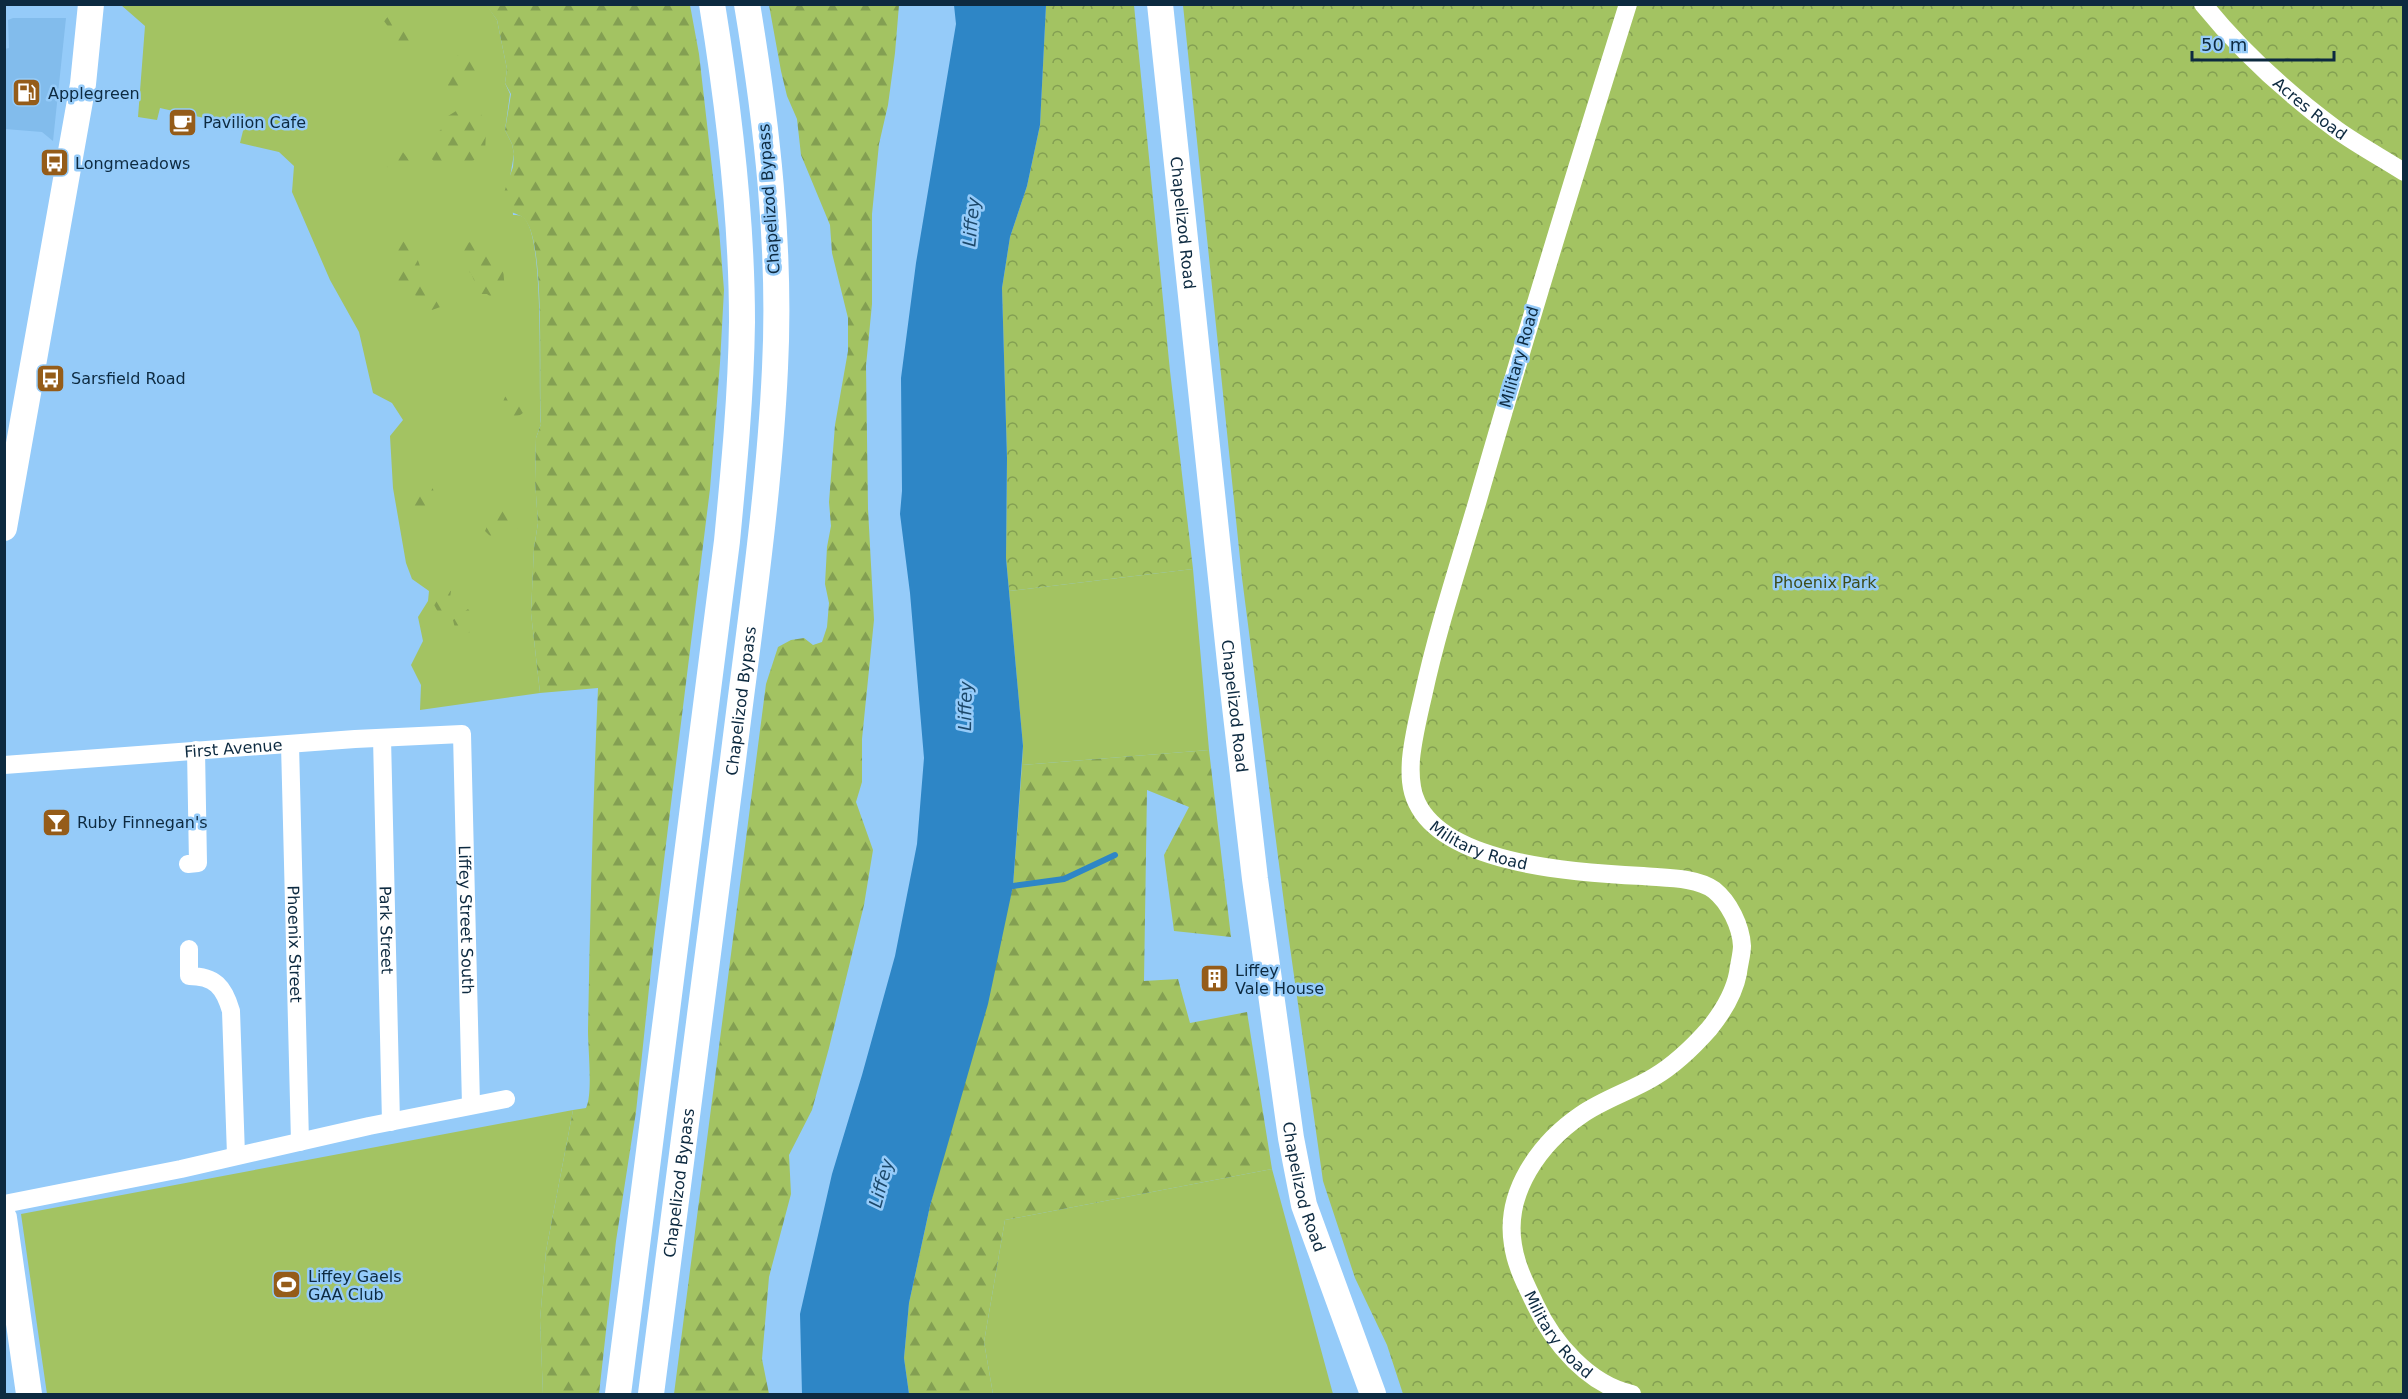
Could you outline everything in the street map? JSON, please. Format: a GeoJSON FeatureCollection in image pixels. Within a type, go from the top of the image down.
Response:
{"type":"FeatureCollection","features":[{"type":"Feature","properties":{"kind":"main road"},"geometry":{"type":"LineString","coordinates":[[4,528],[81,96],[92,4]]}},
{"type":"Feature","properties":{"kind":"main road","name":"Chapelizod Bypass"},"geometry":{"type":"LineString","coordinates":[[618,1395],[727,541],[740,405],[742,321],[739,222],[725,87],[712,4]]}},
{"type":"Feature","properties":{"kind":"main road","name":"Chapelizod Bypass"},"geometry":{"type":"LineString","coordinates":[[651,1395],[765,496],[776,366],[775,232],[759,78],[747,4]]}},
{"type":"Feature","properties":{"kind":"main road","name":"Chapelizod Road"},"geometry":{"type":"LineString","coordinates":[[1160,4],[1231,672],[1260,914],[1291,1138],[1304,1205],[1373,1395]]}},
{"type":"Feature","properties":{"kind":"main road"},"geometry":{"type":"LineString","coordinates":[[4,1218],[28,1395]]}},
{"type":"Feature","properties":{"kind":"street","name":"Military Road"},"geometry":{"type":"LineString","coordinates":[[1628,4],[1541,280],[1429,667],[1411,756],[1410,783],[1418,806],[1432,823],[1458,843],[1498,857],[1555,869],[1679,878],[1712,888],[1737,922],[1742,946],[1736,982],[1722,1014],[1696,1045],[1682,1057],[1655,1076],[1583,1113],[1551,1140],[1532,1162],[1512,1211],[1512,1243],[1522,1277],[1540,1315],[1562,1346],[1590,1376],[1621,1392],[1632,1395]]}},
{"type":"Feature","properties":{"kind":"street","name":"Acres Road"},"geometry":{"type":"LineString","coordinates":[[2203,4],[2274,80],[2338,131],[2403,172]]}},
{"type":"Feature","properties":{"kind":"street","name":"First Avenue"},"geometry":{"type":"LineString","coordinates":[[4,765],[196,750],[462,734]]}},
{"type":"Feature","properties":{"kind":"street","name":"Liffey Street South"},"geometry":{"type":"LineString","coordinates":[[462,734],[471,1105]]}},
{"type":"Feature","properties":{"kind":"street","name":"Park Street"},"geometry":{"type":"LineString","coordinates":[[382,738],[391,1122]]}},
{"type":"Feature","properties":{"kind":"street","name":"Phoenix Street"},"geometry":{"type":"LineString","coordinates":[[290,744],[300,1142]]}},
{"type":"Feature","properties":{"kind":"street"},"geometry":{"type":"LineString","coordinates":[[188,864],[198,863],[196,750]]}},
{"type":"Feature","properties":{"kind":"street"},"geometry":{"type":"LineString","coordinates":[[189,949],[189,976],[211,979],[228,999],[231,1011],[237,1155]]}},
{"type":"Feature","properties":{"kind":"street"},"geometry":{"type":"LineString","coordinates":[[4,1204],[181,1169],[237,1155],[506,1099]]}},
{"type":"Feature","properties":{"kind":"shaded area"},"geometry":{"type":"Polygon","coordinates":[[[13,18],[66,18],[53,141],[42,132],[5,129],[5,49],[9,48],[8,20],[13,18]]]}},
{"type":"Feature","properties":{"kind":"green space"},"geometry":{"type":"Polygon","coordinates":[[[486,4],[497,20],[507,69],[505,83],[510,94],[505,130],[514,154],[510,177],[513,215],[525,219],[536,255],[541,424],[536,438],[535,480],[538,523],[534,548],[531,613],[540,693],[420,710],[421,685],[411,665],[423,641],[418,617],[428,601],[429,591],[412,579],[406,563],[393,488],[390,436],[403,420],[392,403],[373,393],[359,332],[330,280],[292,192],[294,166],[279,152],[240,143],[244,127],[160,108],[157,120],[138,117],[145,26],[121,5],[486,4]]]}},
{"type":"Feature","properties":{"kind":"green space"},"geometry":{"type":"Polygon","coordinates":[[[486,5],[690,5],[699,54],[724,290],[710,489],[654,941],[636,1112],[616,1241],[599,1394],[543,1394],[540,1320],[546,1251],[573,1110],[586,1108],[589,1093],[588,1031],[598,688],[540,693],[531,613],[534,548],[538,523],[535,481],[536,438],[541,424],[539,286],[532,236],[526,221],[503,208],[501,201],[513,167],[512,144],[505,130],[511,94],[505,83],[507,69],[497,20],[486,5]]]}},
{"type":"Feature","properties":{"kind":"green space"},"geometry":{"type":"Polygon","coordinates":[[[769,5],[899,5],[895,53],[888,105],[879,144],[872,214],[872,304],[866,366],[868,509],[874,620],[862,739],[862,782],[856,802],[873,850],[864,905],[812,1110],[789,1155],[791,1194],[769,1277],[762,1359],[769,1394],[674,1394],[766,684],[778,647],[791,640],[804,638],[813,645],[822,642],[827,627],[829,603],[825,584],[827,547],[831,526],[829,502],[835,425],[848,351],[848,318],[832,253],[830,225],[801,155],[797,119],[787,96],[769,5]]]}},
{"type":"Feature","properties":{"kind":"green space"},"geometry":{"type":"Polygon","coordinates":[[[1046,5],[1134,5],[1170,371],[1193,569],[1009,591],[1006,558],[1007,458],[1002,288],[1010,237],[1027,186],[1040,125],[1046,5]]]}},
{"type":"Feature","properties":{"kind":"green space","name":"Phoenix Park"},"geometry":{"type":"Polygon","coordinates":[[[1183,5],[2403,5],[2403,1394],[1403,1394],[1387,1345],[1355,1278],[1323,1181],[1242,578],[1183,5]]]}},
{"type":"Feature","properties":{"kind":"green space"},"geometry":{"type":"Polygon","coordinates":[[[394,10],[410,18],[413,47],[402,52],[395,45],[387,46],[384,40],[392,32],[384,21],[394,10]]]}},
{"type":"Feature","properties":{"kind":"green space"},"geometry":{"type":"Polygon","coordinates":[[[465,53],[473,59],[476,73],[475,86],[458,95],[451,93],[447,83],[457,65],[457,56],[465,53]]]}},
{"type":"Feature","properties":{"kind":"green space"},"geometry":{"type":"Polygon","coordinates":[[[469,103],[478,105],[486,129],[485,155],[466,164],[457,159],[439,167],[431,158],[433,151],[431,138],[444,127],[448,116],[469,103]]]}},
{"type":"Feature","properties":{"kind":"green space"},"geometry":{"type":"Polygon","coordinates":[[[393,149],[402,151],[412,164],[401,171],[387,167],[380,154],[393,149]]]}},
{"type":"Feature","properties":{"kind":"green space"},"geometry":{"type":"Polygon","coordinates":[[[403,241],[417,258],[422,280],[437,290],[443,306],[432,310],[419,305],[413,289],[404,292],[400,289],[397,275],[394,272],[393,247],[403,241]]]}},
{"type":"Feature","properties":{"kind":"green space"},"geometry":{"type":"Polygon","coordinates":[[[476,241],[481,248],[493,247],[498,254],[507,258],[503,268],[505,290],[493,299],[487,294],[480,294],[471,273],[459,266],[458,257],[454,254],[453,246],[459,250],[460,244],[476,241]]]}},
{"type":"Feature","properties":{"kind":"green space"},"geometry":{"type":"Polygon","coordinates":[[[515,392],[524,395],[527,404],[524,413],[515,416],[506,413],[503,404],[506,395],[515,392]]]}},
{"type":"Feature","properties":{"kind":"green space"},"geometry":{"type":"Polygon","coordinates":[[[424,479],[433,489],[436,501],[428,511],[418,516],[408,512],[414,484],[424,479]]]}},
{"type":"Feature","properties":{"kind":"green space"},"geometry":{"type":"Polygon","coordinates":[[[502,510],[512,513],[518,527],[509,542],[493,539],[485,531],[491,518],[502,510]]]}},
{"type":"Feature","properties":{"kind":"green space"},"geometry":{"type":"Polygon","coordinates":[[[1193,569],[1209,750],[1022,765],[1023,746],[1009,591],[1193,569]]]}},
{"type":"Feature","properties":{"kind":"green space"},"geometry":{"type":"Polygon","coordinates":[[[443,589],[451,591],[449,604],[439,614],[432,601],[443,589]]]}},
{"type":"Feature","properties":{"kind":"green space"},"geometry":{"type":"Polygon","coordinates":[[[468,609],[474,617],[469,633],[456,632],[453,620],[468,609]]]}},
{"type":"Feature","properties":{"kind":"green space"},"geometry":{"type":"Polygon","coordinates":[[[1209,750],[1231,937],[1174,931],[1164,855],[1189,807],[1147,790],[1144,981],[1178,979],[1190,1023],[1247,1012],[1272,1169],[1005,1220],[984,1342],[993,1394],[909,1394],[904,1358],[909,1303],[930,1206],[1013,886],[1022,765],[1209,750]]]}},
{"type":"Feature","properties":{"kind":"green space","name":"Liffey Gaels GAA Club"},"geometry":{"type":"Polygon","coordinates":[[[573,1110],[546,1251],[540,1320],[543,1394],[47,1394],[21,1214],[573,1110]]]}},
{"type":"Feature","properties":{"kind":"green space"},"geometry":{"type":"Polygon","coordinates":[[[1272,1169],[1333,1394],[993,1394],[984,1342],[1005,1220],[1272,1169]]]}},
{"type":"Feature","properties":{"kind":"water","name":"Liffey"},"geometry":{"type":"Polygon","coordinates":[[[954,5],[1046,5],[1040,125],[1027,186],[1010,237],[1002,288],[1007,458],[1006,558],[1023,746],[1013,886],[988,1004],[930,1206],[909,1303],[904,1358],[909,1394],[802,1394],[800,1314],[832,1174],[895,956],[917,844],[924,758],[910,593],[900,514],[902,491],[901,378],[916,263],[956,24],[954,5]]]}},
{"type":"Feature","properties":{"kind":"waterway"},"geometry":{"type":"LineString","coordinates":[[1013,886],[1064,879],[1115,855]]}},
{"type":"Feature","properties":{"kind":"place","name":"Applegreen"},"geometry":{"type":"Point","coordinates":[27,93]}},
{"type":"Feature","properties":{"kind":"place","name":"Pavilion Cafe"},"geometry":{"type":"Point","coordinates":[182,122]}},
{"type":"Feature","properties":{"kind":"place","name":"Longmeadows"},"geometry":{"type":"Point","coordinates":[54,163]}},
{"type":"Feature","properties":{"kind":"place","name":"Sarsfield Road"},"geometry":{"type":"Point","coordinates":[50,378]}},
{"type":"Feature","properties":{"kind":"place","name":"Ruby Finnegan's"},"geometry":{"type":"Point","coordinates":[56,822]}},
{"type":"Feature","properties":{"kind":"place","name":"Liffey Vale House"},"geometry":{"type":"Point","coordinates":[1214,979]}},
{"type":"Feature","properties":{"kind":"place","name":"Liffey Gaels GAA Club"},"geometry":{"type":"Point","coordinates":[287,1285]}}]}
